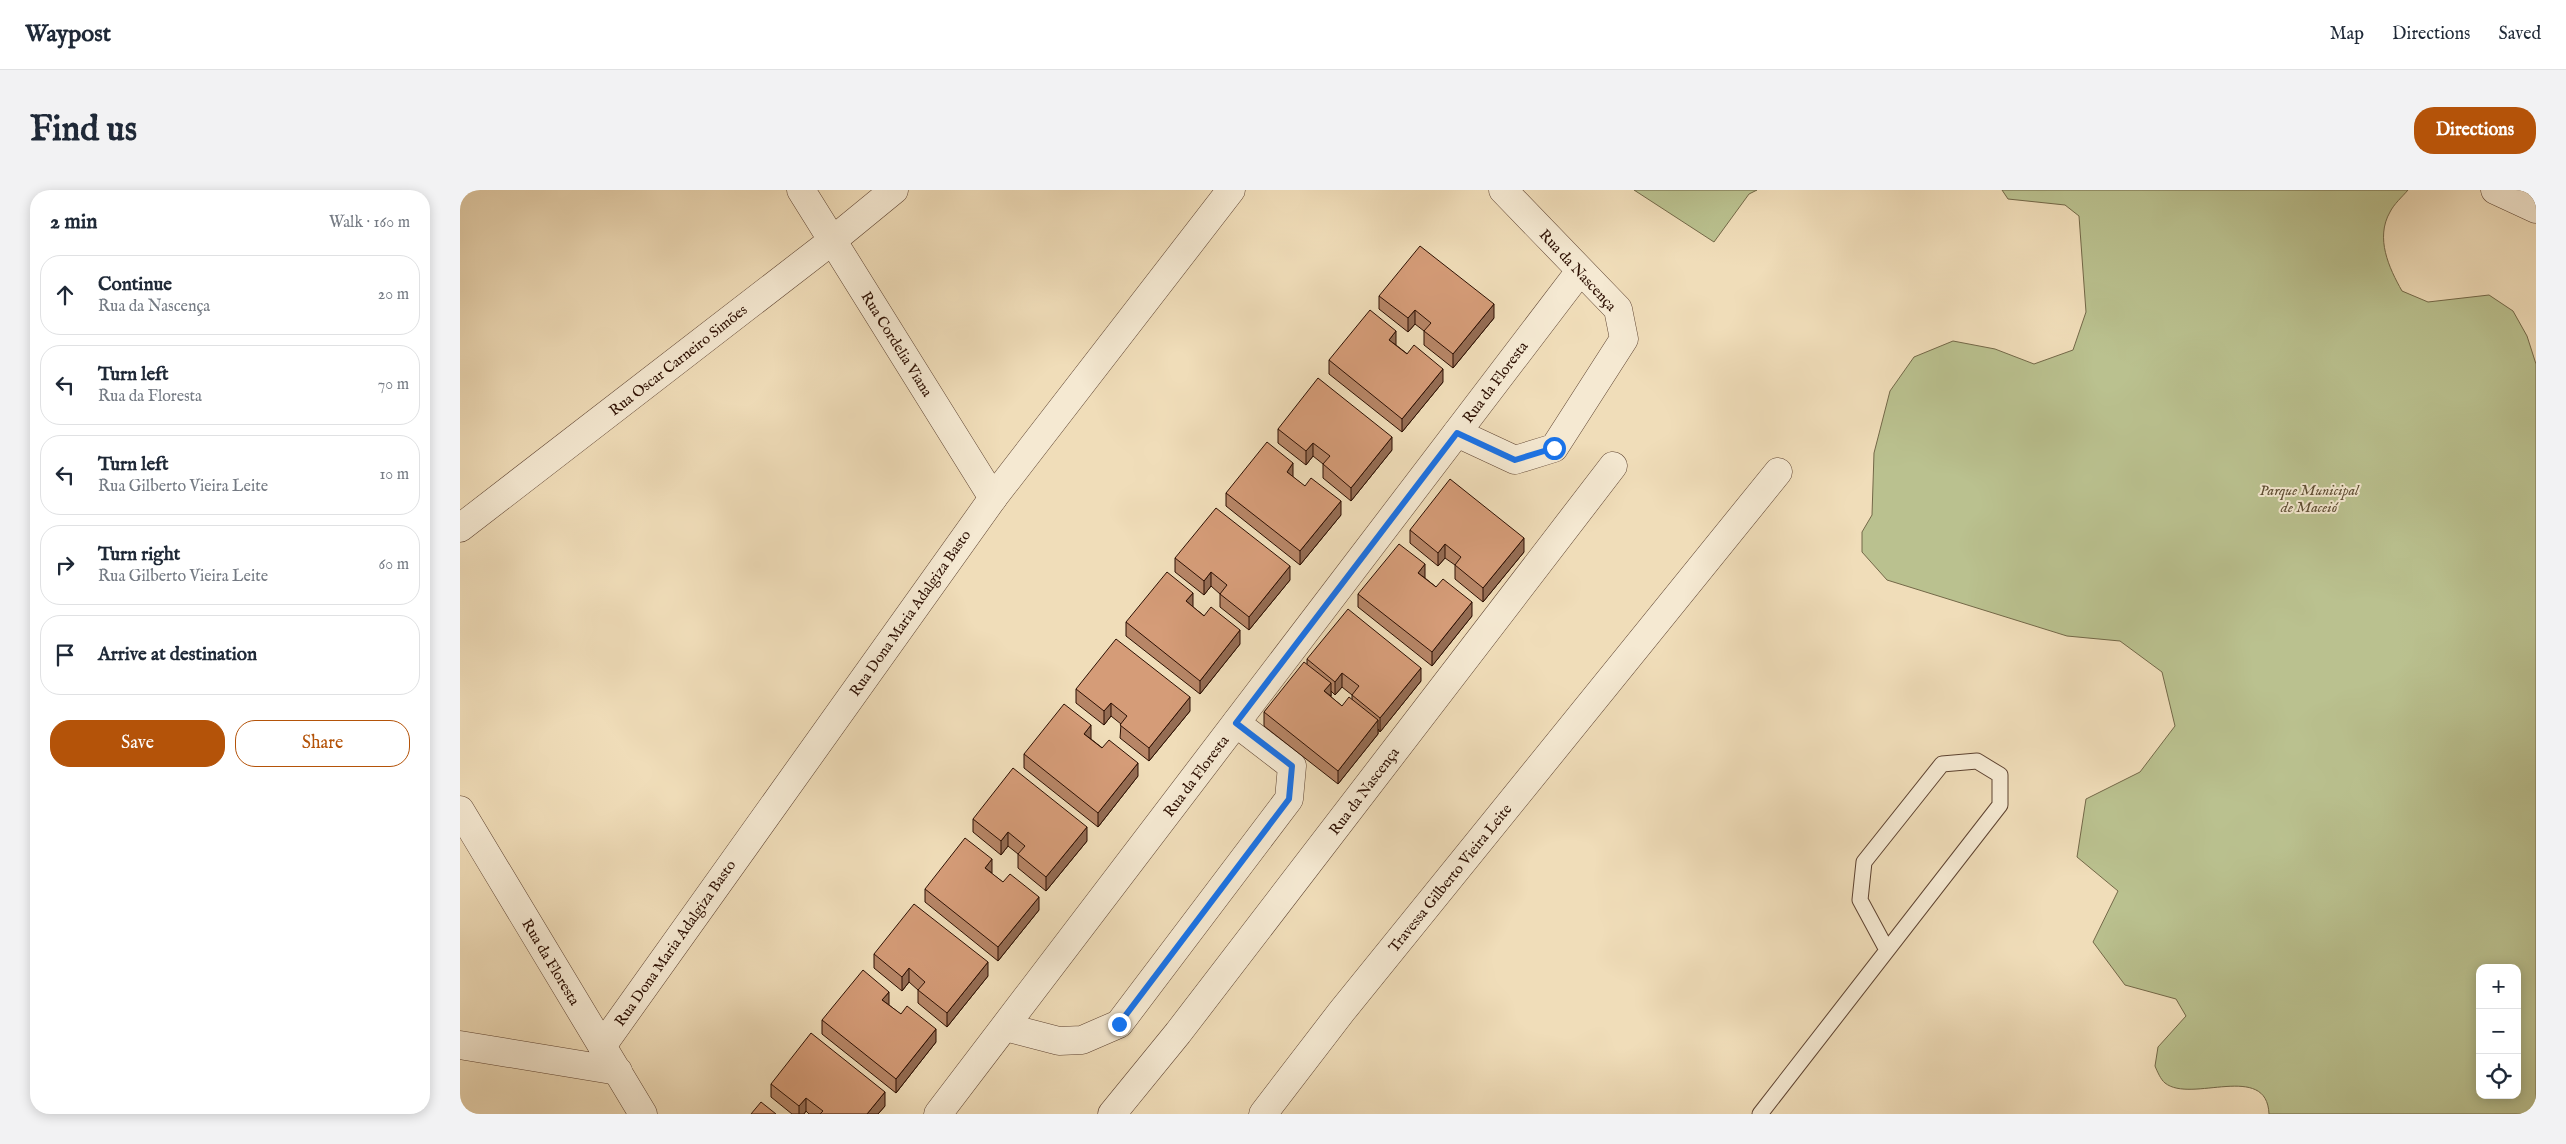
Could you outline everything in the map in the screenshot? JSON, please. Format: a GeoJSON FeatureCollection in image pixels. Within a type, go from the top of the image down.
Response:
{"type":"FeatureCollection","features":[{"type":"Feature","properties":{"kind":"street","name":"Rua Cordelia Viana"},"geometry":{"type":"LineString","coordinates":[[801,190],[993,498]]}},
{"type":"Feature","properties":{"kind":"street","name":"Rua Oscar Carneiro Simões"},"geometry":{"type":"LineString","coordinates":[[460,528],[833,240],[894,190]]}},
{"type":"Feature","properties":{"kind":"street","name":"Rua Dona Maria Adalgiza Basto"},"geometry":{"type":"LineString","coordinates":[[602,1046],[993,498],[1231,190]]}},
{"type":"Feature","properties":{"kind":"street","name":"Rua da Nascença"},"geometry":{"type":"LineString","coordinates":[[1457,433],[1515,460],[1554,448],[1624,339],[1618,309],[1503,190]]}},
{"type":"Feature","properties":{"kind":"street"},"geometry":{"type":"LineString","coordinates":[[2495,190],[2536,209]]}},
{"type":"Feature","properties":{"kind":"street","name":"Rua da Floresta"},"geometry":{"type":"LineString","coordinates":[[938,1114],[1580,271]]}},
{"type":"Feature","properties":{"kind":"street","name":"Rua da Nascença"},"geometry":{"type":"LineString","coordinates":[[1112,1114],[1178,1033],[1612,466]]}},
{"type":"Feature","properties":{"kind":"street","name":"Travessa Gilberto Vieira Leite"},"geometry":{"type":"LineString","coordinates":[[1263,1114],[1342,1011],[1641,644],[1778,472]]}},
{"type":"Feature","properties":{"kind":"street"},"geometry":{"type":"LineString","coordinates":[[1005,1027],[1059,1041],[1082,1040],[1119,1024],[1289,799],[1292,766],[1236,723]]}},
{"type":"Feature","properties":{"kind":"street","name":"Rua da Floresta"},"geometry":{"type":"LineString","coordinates":[[460,810],[643,1114]]}},
{"type":"Feature","properties":{"kind":"street"},"geometry":{"type":"LineString","coordinates":[[460,1046],[618,1071]]}},
{"type":"Feature","properties":{"kind":"lane"},"geometry":{"type":"LineString","coordinates":[[1760,1114],[2000,805],[2000,775],[1977,761],[1942,764],[1864,862],[1860,900],[1887,950]]}},
{"type":"Feature","properties":{"kind":"green space"},"geometry":{"type":"Polygon","coordinates":[[[1634,190],[1757,190],[1749,194],[1714,242],[1634,190]]]}},
{"type":"Feature","properties":{"kind":"green space","name":"Parque Municipal de Maceió"},"geometry":{"type":"Polygon","coordinates":[[[2002,190],[2408,190],[2392,209],[2384,232],[2384,242],[2389,263],[2402,291],[2428,302],[2489,295],[2513,311],[2527,336],[2536,364],[2536,1114],[2269,1114],[2265,1098],[2256,1090],[2242,1086],[2177,1088],[2165,1083],[2155,1066],[2158,1047],[2186,1016],[2176,999],[2125,985],[2093,942],[2118,891],[2077,857],[2086,799],[2140,772],[2175,726],[2162,672],[2120,641],[2067,636],[1887,580],[1862,552],[1862,532],[1872,515],[1874,453],[1890,391],[1914,357],[1953,341],[1995,349],[2034,364],[2073,350],[2086,312],[2079,216],[2065,205],[2008,199],[2002,190]]]}},
{"type":"Feature","properties":{"kind":"building"},"geometry":{"type":"Polygon","coordinates":[[[1420,246],[1494,304],[1453,354],[1424,331],[1431,323],[1415,310],[1408,318],[1379,296],[1420,246]]]}},
{"type":"Feature","properties":{"kind":"building"},"geometry":{"type":"Polygon","coordinates":[[[1370,310],[1396,331],[1389,340],[1407,354],[1414,345],[1443,369],[1402,419],[1329,360],[1370,310]]]}},
{"type":"Feature","properties":{"kind":"building"},"geometry":{"type":"Polygon","coordinates":[[[1318,378],[1392,437],[1351,488],[1323,464],[1330,456],[1313,443],[1306,451],[1278,429],[1318,378]]]}},
{"type":"Feature","properties":{"kind":"building"},"geometry":{"type":"Polygon","coordinates":[[[1267,442],[1293,463],[1287,472],[1305,486],[1311,478],[1341,501],[1300,551],[1226,493],[1267,442]]]}},
{"type":"Feature","properties":{"kind":"building"},"geometry":{"type":"Polygon","coordinates":[[[1450,479],[1524,538],[1483,588],[1455,565],[1461,557],[1445,544],[1438,553],[1410,530],[1450,479]]]}},
{"type":"Feature","properties":{"kind":"building"},"geometry":{"type":"Polygon","coordinates":[[[1216,508],[1290,566],[1249,617],[1220,594],[1227,585],[1211,572],[1204,581],[1175,558],[1216,508]]]}},
{"type":"Feature","properties":{"kind":"building"},"geometry":{"type":"Polygon","coordinates":[[[1399,544],[1425,564],[1418,573],[1436,587],[1443,579],[1472,602],[1432,652],[1358,594],[1399,544]]]}},
{"type":"Feature","properties":{"kind":"building"},"geometry":{"type":"Polygon","coordinates":[[[1167,572],[1193,593],[1186,601],[1204,616],[1211,607],[1240,630],[1200,681],[1126,622],[1167,572]]]}},
{"type":"Feature","properties":{"kind":"building"},"geometry":{"type":"Polygon","coordinates":[[[1348,609],[1421,668],[1380,718],[1352,695],[1359,686],[1342,673],[1335,682],[1307,659],[1348,609]]]}},
{"type":"Feature","properties":{"kind":"building"},"geometry":{"type":"Polygon","coordinates":[[[1116,639],[1190,697],[1149,748],[1120,725],[1127,716],[1111,703],[1104,711],[1076,689],[1116,639]]]}},
{"type":"Feature","properties":{"kind":"building"},"geometry":{"type":"Polygon","coordinates":[[[1304,662],[1331,683],[1324,691],[1342,706],[1349,697],[1378,720],[1338,771],[1264,712],[1304,662]]]}},
{"type":"Feature","properties":{"kind":"building"},"geometry":{"type":"Polygon","coordinates":[[[1064,704],[1091,725],[1084,734],[1102,748],[1109,740],[1138,763],[1098,813],[1024,754],[1064,704]]]}},
{"type":"Feature","properties":{"kind":"building"},"geometry":{"type":"Polygon","coordinates":[[[1013,768],[1087,827],[1046,877],[1018,854],[1025,846],[1008,832],[1001,841],[973,819],[1013,768]]]}},
{"type":"Feature","properties":{"kind":"building"},"geometry":{"type":"Polygon","coordinates":[[[965,838],[992,859],[985,868],[1003,882],[1010,874],[1039,897],[998,947],[925,889],[965,838]]]}},
{"type":"Feature","properties":{"kind":"building"},"geometry":{"type":"Polygon","coordinates":[[[914,904],[988,962],[947,1013],[918,990],[925,982],[909,968],[902,977],[874,954],[914,904]]]}},
{"type":"Feature","properties":{"kind":"building"},"geometry":{"type":"Polygon","coordinates":[[[863,970],[889,992],[882,1000],[901,1014],[907,1006],[936,1029],[896,1079],[822,1020],[863,970]]]}},
{"type":"Feature","properties":{"kind":"building"},"geometry":{"type":"Polygon","coordinates":[[[811,1033],[885,1092],[867,1114],[820,1114],[823,1111],[806,1098],[799,1106],[771,1084],[811,1033]]]}},
{"type":"Feature","properties":{"kind":"building"},"geometry":{"type":"Polygon","coordinates":[[[761,1102],[776,1114],[751,1114],[761,1102]]]}},
{"type":"Feature","properties":{"kind":"route"},"geometry":{"type":"LineString","coordinates":[[1119,1024],[1289,799],[1292,766],[1236,723],[1457,433],[1515,460],[1554,448]]}}]}
